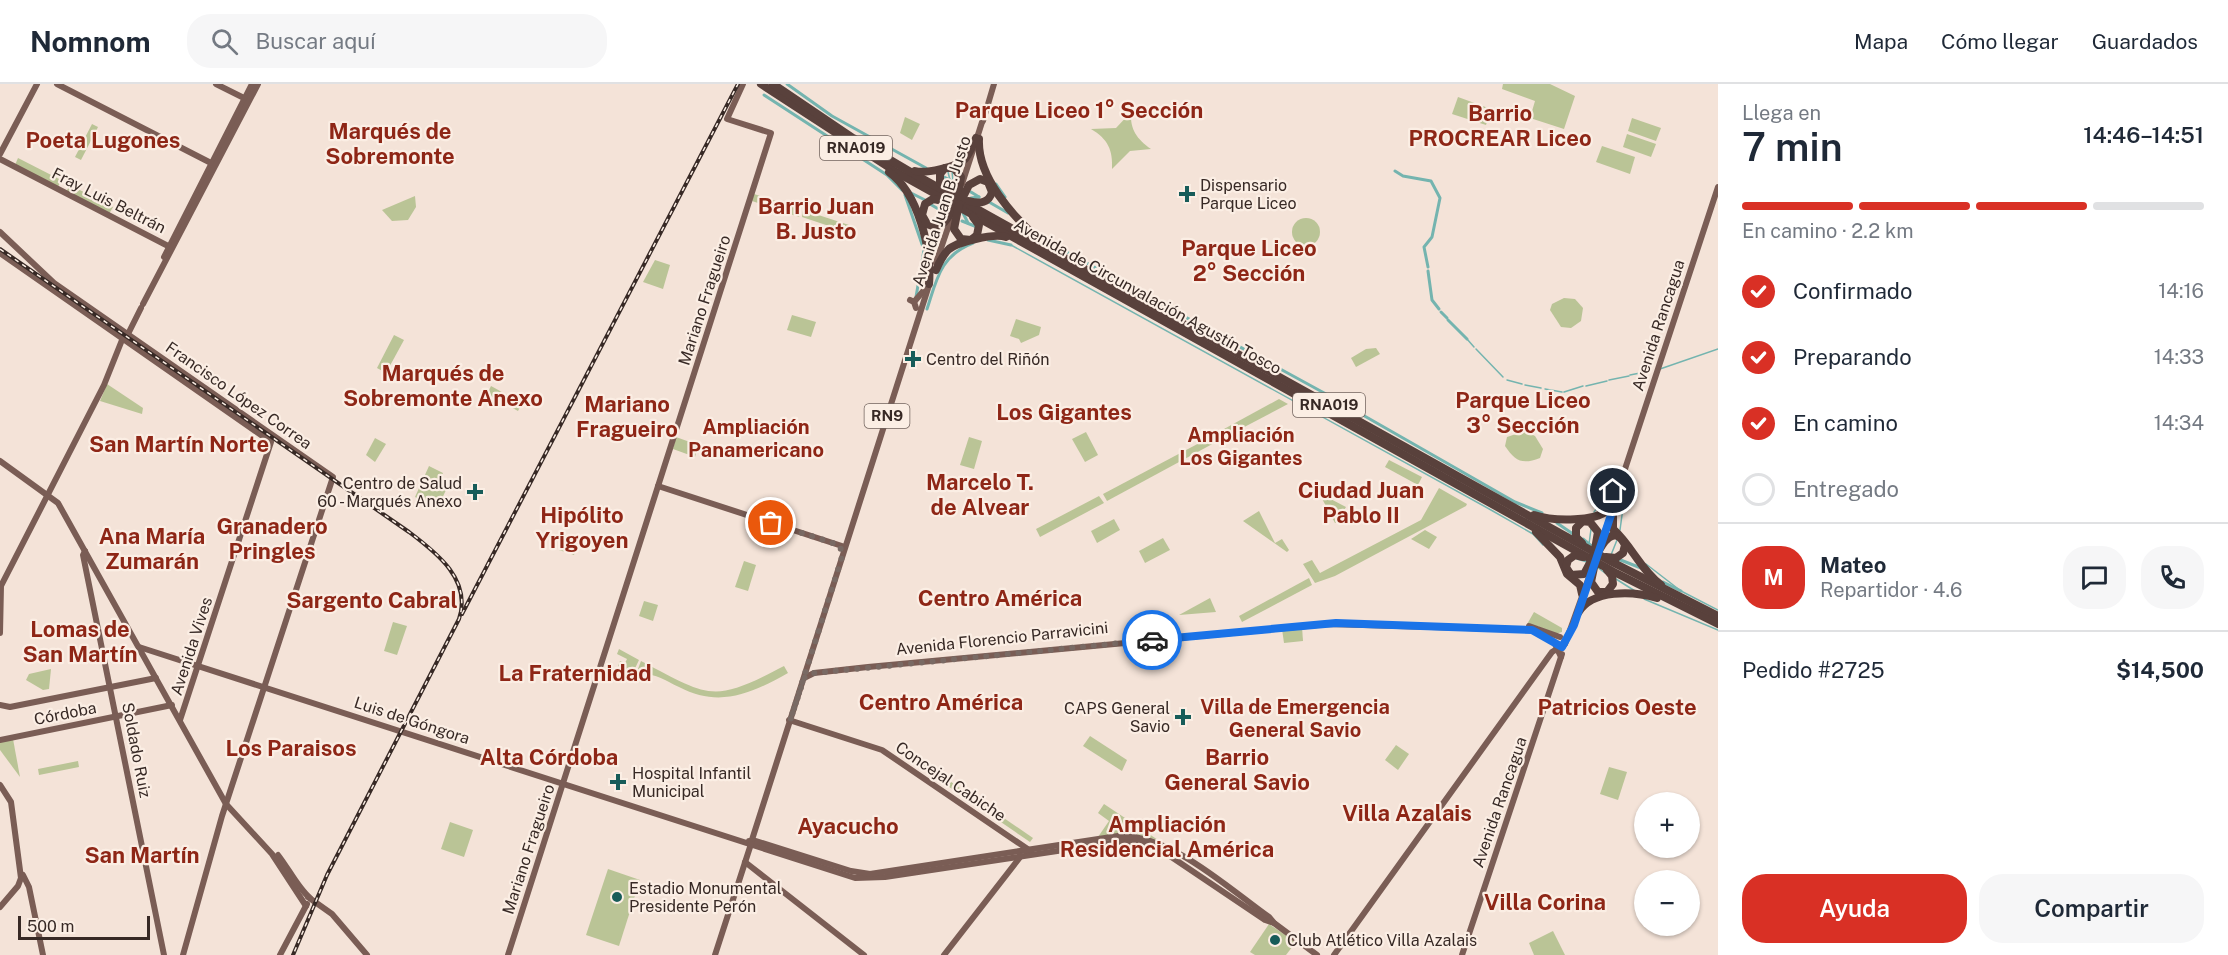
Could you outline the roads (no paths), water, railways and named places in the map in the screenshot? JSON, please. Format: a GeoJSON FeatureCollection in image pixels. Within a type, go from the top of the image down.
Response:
{"type":"FeatureCollection","features":[{"type":"Feature","properties":{"kind":"highway","name":"Avenida de Circunvalación Agustín Tosco"},"geometry":{"type":"LineString","coordinates":[[759,84],[859,149],[1058,254],[1492,495],[1595,556],[1715,620]]}},
{"type":"Feature","properties":{"kind":"highway","name":"Avenida de Circunvalación Agustín Tosco"},"geometry":{"type":"LineString","coordinates":[[773,84],[853,138],[1045,255],[1513,516],[1685,600],[1715,620]]}},
{"type":"Feature","properties":{"kind":"highway"},"geometry":{"type":"LineString","coordinates":[[853,138],[905,166],[924,173],[962,161],[978,138]]}},
{"type":"Feature","properties":{"kind":"highway"},"geometry":{"type":"LineString","coordinates":[[978,138],[983,163],[1003,201],[1024,226],[1058,254]]}},
{"type":"Feature","properties":{"kind":"highway"},"geometry":{"type":"LineString","coordinates":[[859,149],[895,177],[908,193],[928,246],[929,284]]}},
{"type":"Feature","properties":{"kind":"highway"},"geometry":{"type":"LineString","coordinates":[[936,270],[950,248],[991,234],[1009,238],[1045,255]]}},
{"type":"Feature","properties":{"kind":"highway"},"geometry":{"type":"LineString","coordinates":[[1492,495],[1536,515],[1562,521],[1602,515],[1612,508]]}},
{"type":"Feature","properties":{"kind":"highway"},"geometry":{"type":"LineString","coordinates":[[1612,508],[1613,527],[1625,539],[1635,559],[1656,580],[1685,600]]}},
{"type":"Feature","properties":{"kind":"highway"},"geometry":{"type":"LineString","coordinates":[[1513,516],[1549,544],[1560,557],[1568,575],[1580,585],[1582,594]]}},
{"type":"Feature","properties":{"kind":"highway"},"geometry":{"type":"LineString","coordinates":[[1578,613],[1591,601],[1627,593],[1654,597],[1715,620]]}},
{"type":"Feature","properties":{"kind":"main road"},"geometry":{"type":"LineString","coordinates":[[0,154],[37,84]]}},
{"type":"Feature","properties":{"kind":"main road"},"geometry":{"type":"LineString","coordinates":[[57,84],[214,163]]}},
{"type":"Feature","properties":{"kind":"main road"},"geometry":{"type":"LineString","coordinates":[[216,84],[247,98]]}},
{"type":"Feature","properties":{"kind":"main road"},"geometry":{"type":"LineString","coordinates":[[223,84],[247,98]]}},
{"type":"Feature","properties":{"kind":"main road"},"geometry":{"type":"LineString","coordinates":[[0,633],[1,588],[252,84]]}},
{"type":"Feature","properties":{"kind":"main road"},"geometry":{"type":"LineString","coordinates":[[247,98],[258,84]]}},
{"type":"Feature","properties":{"kind":"main road","name":"Mariano Fragueiro"},"geometry":{"type":"LineString","coordinates":[[508,955],[771,133],[726,118],[743,84]]}},
{"type":"Feature","properties":{"kind":"main road"},"geometry":{"type":"LineString","coordinates":[[994,84],[997,94]]}},
{"type":"Feature","properties":{"kind":"main road","name":"Avenida Juan B. Justo"},"geometry":{"type":"LineString","coordinates":[[715,955],[810,659],[916,305],[936,270],[994,84]]}},
{"type":"Feature","properties":{"kind":"main road","name":"Fray Luis Beltrán"},"geometry":{"type":"LineString","coordinates":[[0,159],[171,247]]}},
{"type":"Feature","properties":{"kind":"main road"},"geometry":{"type":"LineString","coordinates":[[171,247],[207,183],[214,163]]}},
{"type":"Feature","properties":{"kind":"main road","name":"Avenida Rancagua"},"geometry":{"type":"LineString","coordinates":[[1559,643],[1572,623],[1616,498],[1622,496],[1619,490],[1624,472],[1718,187]]}},
{"type":"Feature","properties":{"kind":"main road","name":"Avenida Juan B. Justo"},"geometry":{"type":"LineString","coordinates":[[916,305],[929,284],[958,202]]}},
{"type":"Feature","properties":{"kind":"main road"},"geometry":{"type":"LineString","coordinates":[[0,232],[29,262],[54,283],[126,337]]}},
{"type":"Feature","properties":{"kind":"main road"},"geometry":{"type":"LineString","coordinates":[[0,253],[126,337]]}},
{"type":"Feature","properties":{"kind":"main road"},"geometry":{"type":"LineString","coordinates":[[24,270],[29,262]]}},
{"type":"Feature","properties":{"kind":"main road"},"geometry":{"type":"LineString","coordinates":[[916,305],[929,284]]}},
{"type":"Feature","properties":{"kind":"main road","name":"Francisco López Correa"},"geometry":{"type":"LineString","coordinates":[[126,337],[261,426],[333,477],[265,687]]}},
{"type":"Feature","properties":{"kind":"main road","name":"Francisco López Correa"},"geometry":{"type":"LineString","coordinates":[[126,337],[271,442]]}},
{"type":"Feature","properties":{"kind":"main road","name":"Avenida Vives"},"geometry":{"type":"LineString","coordinates":[[180,720],[271,442]]}},
{"type":"Feature","properties":{"kind":"main road"},"geometry":{"type":"LineString","coordinates":[[0,461],[58,503],[226,804],[265,845],[299,891],[306,906]]}},
{"type":"Feature","properties":{"kind":"main road"},"geometry":{"type":"LineString","coordinates":[[658,486],[844,547]]}},
{"type":"Feature","properties":{"kind":"main road","name":"Soldado Ruiz"},"geometry":{"type":"LineString","coordinates":[[85,551],[83,555],[164,955]]}},
{"type":"Feature","properties":{"kind":"main road","name":"Avenida Rancagua"},"geometry":{"type":"LineString","coordinates":[[1462,955],[1561,657],[1559,643],[1578,613],[1595,556]]}},
{"type":"Feature","properties":{"kind":"main road"},"geometry":{"type":"LineString","coordinates":[[821,623],[816,616],[824,612]]}},
{"type":"Feature","properties":{"kind":"main road","name":"Avenida Florencio Parravicini"},"geometry":{"type":"LineString","coordinates":[[806,670],[1320,620],[1416,625]]}},
{"type":"Feature","properties":{"kind":"main road","name":"Avenida Florencio Parravicini"},"geometry":{"type":"LineString","coordinates":[[804,678],[814,673],[868,667],[1320,624],[1416,625]]}},
{"type":"Feature","properties":{"kind":"main road"},"geometry":{"type":"LineString","coordinates":[[1334,955],[1559,643],[1532,630],[1416,625]]}},
{"type":"Feature","properties":{"kind":"main road","name":"Luis de Góngora"},"geometry":{"type":"LineString","coordinates":[[139,647],[750,843]]}},
{"type":"Feature","properties":{"kind":"main road"},"geometry":{"type":"LineString","coordinates":[[810,659],[816,669]]}},
{"type":"Feature","properties":{"kind":"main road","name":"Avenida Juan B. Justo"},"geometry":{"type":"LineString","coordinates":[[790,720],[806,670]]}},
{"type":"Feature","properties":{"kind":"main road"},"geometry":{"type":"LineString","coordinates":[[0,705],[10,707],[156,678]]}},
{"type":"Feature","properties":{"kind":"main road"},"geometry":{"type":"LineString","coordinates":[[183,955],[226,804],[265,687]]}},
{"type":"Feature","properties":{"kind":"main road","name":"Córdoba"},"geometry":{"type":"LineString","coordinates":[[0,740],[171,705]]}},
{"type":"Feature","properties":{"kind":"main road","name":"Concejal Cabiche"},"geometry":{"type":"LineString","coordinates":[[790,720],[884,751],[1027,849],[1038,854]]}},
{"type":"Feature","properties":{"kind":"main road"},"geometry":{"type":"LineString","coordinates":[[0,785],[11,801],[20,869],[19,885],[0,907]]}},
{"type":"Feature","properties":{"kind":"main road"},"geometry":{"type":"LineString","coordinates":[[243,823],[261,834],[295,876],[301,890],[310,898]]}},
{"type":"Feature","properties":{"kind":"main road"},"geometry":{"type":"LineString","coordinates":[[750,843],[865,874],[1118,836],[1150,839],[1169,847],[1269,916],[1274,923],[1317,955]]}},
{"type":"Feature","properties":{"kind":"main road"},"geometry":{"type":"LineString","coordinates":[[750,843],[850,877],[866,879],[1125,841],[1147,844],[1164,851],[1265,920],[1274,923]]}},
{"type":"Feature","properties":{"kind":"main road"},"geometry":{"type":"LineString","coordinates":[[944,955],[1027,849]]}},
{"type":"Feature","properties":{"kind":"main road"},"geometry":{"type":"LineString","coordinates":[[745,861],[864,955]]}},
{"type":"Feature","properties":{"kind":"main road"},"geometry":{"type":"LineString","coordinates":[[20,869],[28,886],[43,955]]}},
{"type":"Feature","properties":{"kind":"main road"},"geometry":{"type":"LineString","coordinates":[[299,891],[332,914],[367,955]]}},
{"type":"Feature","properties":{"kind":"main road"},"geometry":{"type":"LineString","coordinates":[[280,955],[310,898]]}},
{"type":"Feature","properties":{"kind":"waterway"},"geometry":{"type":"LineString","coordinates":[[787,84],[832,116],[926,168]]}},
{"type":"Feature","properties":{"kind":"waterway"},"geometry":{"type":"LineString","coordinates":[[764,95],[887,175],[902,190]]}},
{"type":"Feature","properties":{"kind":"waterway"},"geometry":{"type":"LineString","coordinates":[[958,160],[963,154]]}},
{"type":"Feature","properties":{"kind":"waterway"},"geometry":{"type":"LineString","coordinates":[[952,171],[953,182]]}},
{"type":"Feature","properties":{"kind":"waterway"},"geometry":{"type":"LineString","coordinates":[[1395,171],[1403,176],[1431,181],[1440,198],[1432,237],[1424,247],[1428,267]]}},
{"type":"Feature","properties":{"kind":"waterway"},"geometry":{"type":"LineString","coordinates":[[948,172],[950,180]]}},
{"type":"Feature","properties":{"kind":"waterway"},"geometry":{"type":"LineString","coordinates":[[942,176],[956,183]]}},
{"type":"Feature","properties":{"kind":"waterway"},"geometry":{"type":"LineString","coordinates":[[954,183],[958,176]]}},
{"type":"Feature","properties":{"kind":"waterway"},"geometry":{"type":"LineString","coordinates":[[955,183],[953,190],[957,194]]}},
{"type":"Feature","properties":{"kind":"waterway"},"geometry":{"type":"LineString","coordinates":[[996,184],[1005,197]]}},
{"type":"Feature","properties":{"kind":"waterway"},"geometry":{"type":"LineString","coordinates":[[971,192],[979,197]]}},
{"type":"Feature","properties":{"kind":"waterway"},"geometry":{"type":"LineString","coordinates":[[911,193],[925,200]]}},
{"type":"Feature","properties":{"kind":"waterway"},"geometry":{"type":"LineString","coordinates":[[905,195],[924,250],[916,297]]}},
{"type":"Feature","properties":{"kind":"waterway"},"geometry":{"type":"LineString","coordinates":[[971,198],[979,197]]}},
{"type":"Feature","properties":{"kind":"waterway"},"geometry":{"type":"LineString","coordinates":[[989,202],[1008,213]]}},
{"type":"Feature","properties":{"kind":"waterway"},"geometry":{"type":"LineString","coordinates":[[930,204],[945,213]]}},
{"type":"Feature","properties":{"kind":"waterway"},"geometry":{"type":"LineString","coordinates":[[940,209],[952,207]]}},
{"type":"Feature","properties":{"kind":"waterway"},"geometry":{"type":"LineString","coordinates":[[963,213],[968,223]]}},
{"type":"Feature","properties":{"kind":"waterway"},"geometry":{"type":"LineString","coordinates":[[962,221],[977,227]]}},
{"type":"Feature","properties":{"kind":"waterway"},"geometry":{"type":"LineString","coordinates":[[1041,238],[1326,394],[1515,502],[1542,513]]}},
{"type":"Feature","properties":{"kind":"waterway"},"geometry":{"type":"LineString","coordinates":[[988,240],[1011,245]]}},
{"type":"Feature","properties":{"kind":"waterway"},"geometry":{"type":"LineString","coordinates":[[927,309],[941,270],[953,255],[973,243]]}},
{"type":"Feature","properties":{"kind":"waterway"},"geometry":{"type":"LineString","coordinates":[[1011,245],[1491,510],[1533,534],[1543,545]]}},
{"type":"Feature","properties":{"kind":"waterway"},"geometry":{"type":"LineString","coordinates":[[1428,271],[1432,300],[1439,309]]}},
{"type":"Feature","properties":{"kind":"waterway"},"geometry":{"type":"LineString","coordinates":[[1441,312],[1447,318]]}},
{"type":"Feature","properties":{"kind":"waterway"},"geometry":{"type":"LineString","coordinates":[[1448,320],[1467,339]]}},
{"type":"Feature","properties":{"kind":"waterway"},"geometry":{"type":"LineString","coordinates":[[1467,339],[1474,347]]}},
{"type":"Feature","properties":{"kind":"waterway"},"geometry":{"type":"LineString","coordinates":[[1476,349],[1503,377]]}},
{"type":"Feature","properties":{"kind":"waterway"},"geometry":{"type":"LineString","coordinates":[[1660,369],[1718,349]]}},
{"type":"Feature","properties":{"kind":"waterway"},"geometry":{"type":"LineString","coordinates":[[1630,375],[1650,371]]}},
{"type":"Feature","properties":{"kind":"waterway"},"geometry":{"type":"LineString","coordinates":[[1609,380],[1629,376]]}},
{"type":"Feature","properties":{"kind":"waterway"},"geometry":{"type":"LineString","coordinates":[[1507,380],[1522,384]]}},
{"type":"Feature","properties":{"kind":"waterway"},"geometry":{"type":"LineString","coordinates":[[1586,386],[1607,381]]}},
{"type":"Feature","properties":{"kind":"waterway"},"geometry":{"type":"LineString","coordinates":[[1525,385],[1541,388]]}},
{"type":"Feature","properties":{"kind":"waterway"},"geometry":{"type":"LineString","coordinates":[[1564,392],[1583,386]]}},
{"type":"Feature","properties":{"kind":"waterway"},"geometry":{"type":"LineString","coordinates":[[1545,389],[1562,392]]}},
{"type":"Feature","properties":{"kind":"waterway"},"geometry":{"type":"LineString","coordinates":[[1611,488],[1615,481]]}},
{"type":"Feature","properties":{"kind":"waterway"},"geometry":{"type":"LineString","coordinates":[[1626,488],[1626,493]]}},
{"type":"Feature","properties":{"kind":"waterway"},"geometry":{"type":"LineString","coordinates":[[1594,512],[1608,494]]}},
{"type":"Feature","properties":{"kind":"waterway"},"geometry":{"type":"LineString","coordinates":[[1620,530],[1624,500]]}},
{"type":"Feature","properties":{"kind":"waterway"},"geometry":{"type":"LineString","coordinates":[[1557,523],[1573,534]]}},
{"type":"Feature","properties":{"kind":"waterway"},"geometry":{"type":"LineString","coordinates":[[1589,544],[1591,529]]}},
{"type":"Feature","properties":{"kind":"waterway"},"geometry":{"type":"LineString","coordinates":[[1583,539],[1594,548]]}},
{"type":"Feature","properties":{"kind":"waterway"},"geometry":{"type":"LineString","coordinates":[[1611,555],[1617,540]]}},
{"type":"Feature","properties":{"kind":"waterway"},"geometry":{"type":"LineString","coordinates":[[1577,559],[1587,562]]}},
{"type":"Feature","properties":{"kind":"waterway"},"geometry":{"type":"LineString","coordinates":[[1618,559],[1641,568]]}},
{"type":"Feature","properties":{"kind":"waterway"},"geometry":{"type":"LineString","coordinates":[[1646,564],[1681,591],[1718,610]]}},
{"type":"Feature","properties":{"kind":"waterway"},"geometry":{"type":"LineString","coordinates":[[1597,567],[1605,573]]}},
{"type":"Feature","properties":{"kind":"waterway"},"geometry":{"type":"LineString","coordinates":[[1616,579],[1635,591]]}},
{"type":"Feature","properties":{"kind":"waterway"},"geometry":{"type":"LineString","coordinates":[[1663,582],[1681,591]]}},
{"type":"Feature","properties":{"kind":"waterway"},"geometry":{"type":"LineString","coordinates":[[1644,599],[1718,630]]}},
{"type":"Feature","properties":{"kind":"railway"},"geometry":{"type":"LineString","coordinates":[[462,614],[738,84]]}},
{"type":"Feature","properties":{"kind":"railway"},"geometry":{"type":"LineString","coordinates":[[0,249],[409,532],[441,558],[461,592],[462,605],[459,619],[327,875],[293,955]]}},
{"type":"Feature","properties":{"kind":"place","name":"Dispensario Parque Liceo"},"geometry":{"type":"Point","coordinates":[1187,194]}},
{"type":"Feature","properties":{"kind":"place","name":"Centro del Riñón"},"geometry":{"type":"Point","coordinates":[913,359]}},
{"type":"Feature","properties":{"kind":"place","name":"Centro de Salud 60 - Marqués Anexo"},"geometry":{"type":"Point","coordinates":[475,492]}},
{"type":"Feature","properties":{"kind":"place","name":"CAPS General Savio"},"geometry":{"type":"Point","coordinates":[1183,717]}},
{"type":"Feature","properties":{"kind":"place","name":"Hospital Infantil Municipal"},"geometry":{"type":"Point","coordinates":[618,782]}},
{"type":"Feature","properties":{"kind":"place","name":"Estadio Monumental Presidente Perón"},"geometry":{"type":"Point","coordinates":[617,897]}},
{"type":"Feature","properties":{"kind":"place","name":"Club Atlético Villa Azalais"},"geometry":{"type":"Point","coordinates":[1275,940]}},
{"type":"Feature","properties":{"kind":"district","name":"Parque Liceo 1° Sección"},"geometry":{"type":"Point","coordinates":[1079,110]}},
{"type":"Feature","properties":{"kind":"district","name":"Barrio PROCREAR Liceo"},"geometry":{"type":"Point","coordinates":[1500,126]}},
{"type":"Feature","properties":{"kind":"district","name":"Poeta Lugones"},"geometry":{"type":"Point","coordinates":[103,140]}},
{"type":"Feature","properties":{"kind":"district","name":"Marqués de Sobremonte"},"geometry":{"type":"Point","coordinates":[390,144]}},
{"type":"Feature","properties":{"kind":"district","name":"Barrio Juan B. Justo"},"geometry":{"type":"Point","coordinates":[816,218]}},
{"type":"Feature","properties":{"kind":"district","name":"Parque Liceo 2° Sección"},"geometry":{"type":"Point","coordinates":[1249,260]}},
{"type":"Feature","properties":{"kind":"district","name":"Marqués de Sobremonte Anexo"},"geometry":{"type":"Point","coordinates":[443,386]}},
{"type":"Feature","properties":{"kind":"district","name":"Los Gigantes"},"geometry":{"type":"Point","coordinates":[1064,412]}},
{"type":"Feature","properties":{"kind":"district","name":"Parque Liceo 3° Sección"},"geometry":{"type":"Point","coordinates":[1523,412]}},
{"type":"Feature","properties":{"kind":"district","name":"Mariano Fragueiro"},"geometry":{"type":"Point","coordinates":[627,416]}},
{"type":"Feature","properties":{"kind":"district","name":"Ampliación Panamericano"},"geometry":{"type":"Point","coordinates":[756,438]}},
{"type":"Feature","properties":{"kind":"district","name":"San Martín Norte"},"geometry":{"type":"Point","coordinates":[179,444]}},
{"type":"Feature","properties":{"kind":"district","name":"Ampliación Los Gigantes"},"geometry":{"type":"Point","coordinates":[1241,446]}},
{"type":"Feature","properties":{"kind":"district","name":"Marcelo T. de Alvear"},"geometry":{"type":"Point","coordinates":[980,494]}},
{"type":"Feature","properties":{"kind":"district","name":"Ciudad Juan Pablo II"},"geometry":{"type":"Point","coordinates":[1361,503]}},
{"type":"Feature","properties":{"kind":"district","name":"Hipólito Yrigoyen"},"geometry":{"type":"Point","coordinates":[582,528]}},
{"type":"Feature","properties":{"kind":"district","name":"Granadero Pringles"},"geometry":{"type":"Point","coordinates":[272,539]}},
{"type":"Feature","properties":{"kind":"district","name":"Ana María Zumarán"},"geometry":{"type":"Point","coordinates":[152,548]}},
{"type":"Feature","properties":{"kind":"district","name":"Centro América"},"geometry":{"type":"Point","coordinates":[1000,598]}},
{"type":"Feature","properties":{"kind":"district","name":"Sargento Cabral"},"geometry":{"type":"Point","coordinates":[372,600]}},
{"type":"Feature","properties":{"kind":"district","name":"Lomas de San Martín"},"geometry":{"type":"Point","coordinates":[80,642]}},
{"type":"Feature","properties":{"kind":"district","name":"La Fraternidad"},"geometry":{"type":"Point","coordinates":[575,673]}},
{"type":"Feature","properties":{"kind":"district","name":"Centro América"},"geometry":{"type":"Point","coordinates":[941,702]}},
{"type":"Feature","properties":{"kind":"district","name":"Patricios Oeste"},"geometry":{"type":"Point","coordinates":[1617,707]}},
{"type":"Feature","properties":{"kind":"district","name":"Villa de Emergencia General Savio"},"geometry":{"type":"Point","coordinates":[1295,718]}},
{"type":"Feature","properties":{"kind":"district","name":"Los Paraisos"},"geometry":{"type":"Point","coordinates":[291,748]}},
{"type":"Feature","properties":{"kind":"district","name":"Alta Córdoba"},"geometry":{"type":"Point","coordinates":[549,757]}},
{"type":"Feature","properties":{"kind":"district","name":"Barrio General Savio"},"geometry":{"type":"Point","coordinates":[1237,770]}},
{"type":"Feature","properties":{"kind":"district","name":"Villa Azalais"},"geometry":{"type":"Point","coordinates":[1407,813]}},
{"type":"Feature","properties":{"kind":"district","name":"Ayacucho"},"geometry":{"type":"Point","coordinates":[848,826]}},
{"type":"Feature","properties":{"kind":"district","name":"Ampliación Residencial América"},"geometry":{"type":"Point","coordinates":[1167,836]}},
{"type":"Feature","properties":{"kind":"district","name":"San Martín"},"geometry":{"type":"Point","coordinates":[142,855]}},
{"type":"Feature","properties":{"kind":"district","name":"Villa Corina"},"geometry":{"type":"Point","coordinates":[1545,902]}}]}
